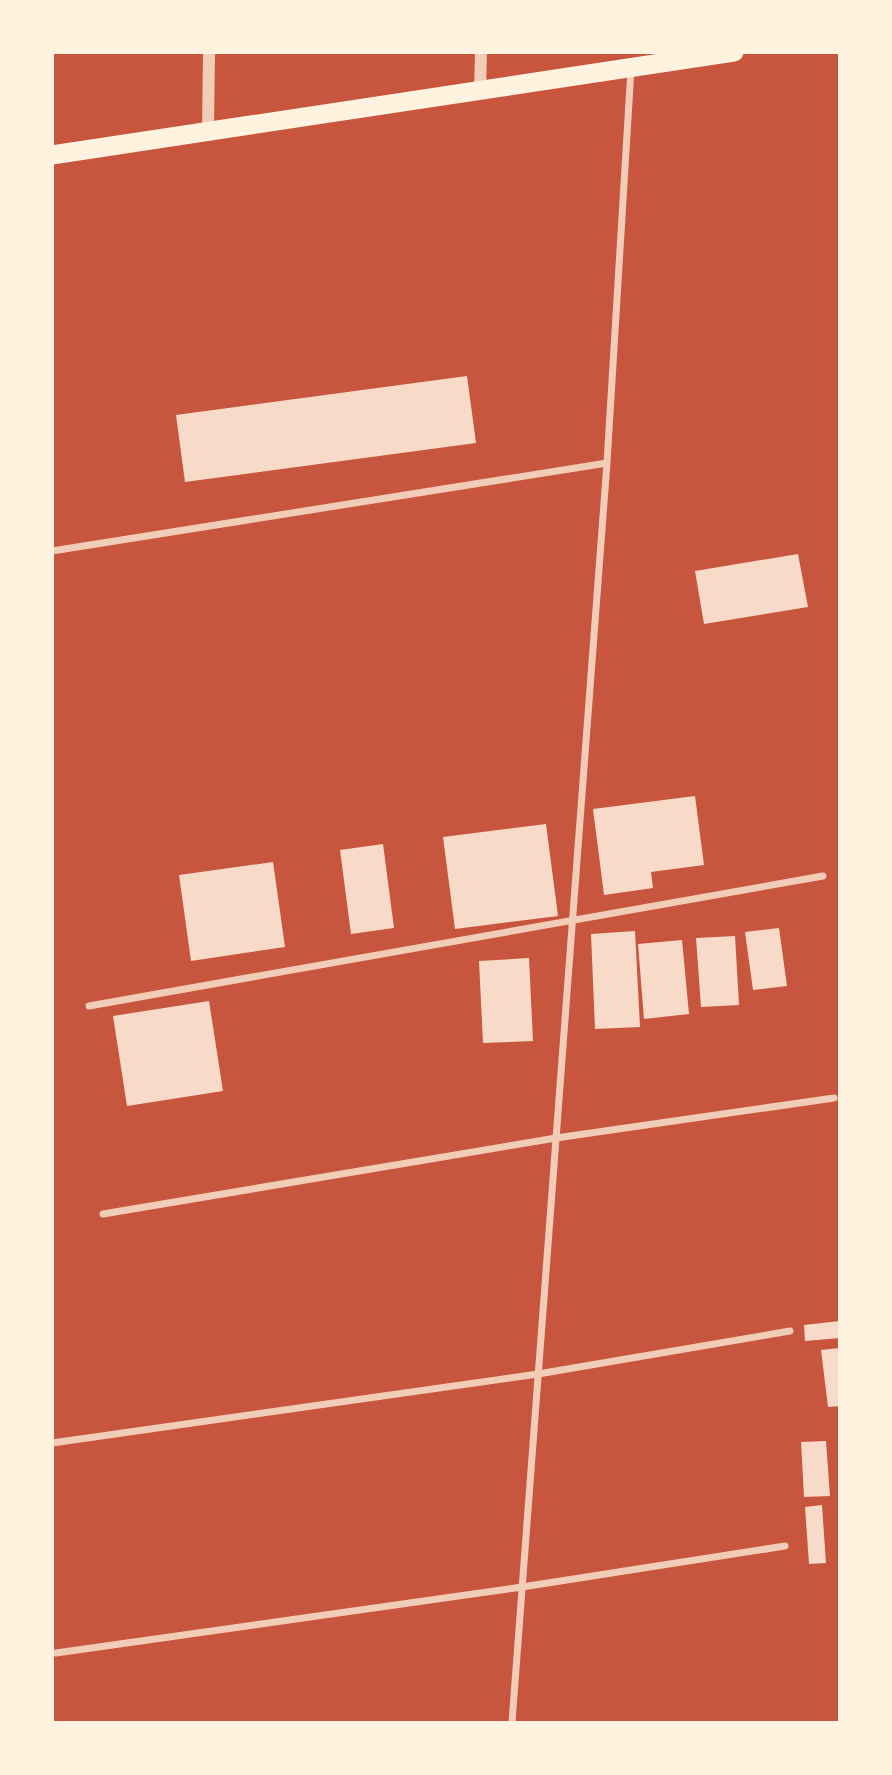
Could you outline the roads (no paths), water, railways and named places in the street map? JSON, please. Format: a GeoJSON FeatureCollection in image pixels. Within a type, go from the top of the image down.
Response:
{"type":"FeatureCollection","features":[{"type":"Feature","properties":{"kind":"highway"},"geometry":{"type":"LineString","coordinates":[[52,155],[734,52]]}},
{"type":"Feature","properties":{"kind":"street"},"geometry":{"type":"LineString","coordinates":[[208,52],[208,131]]}},
{"type":"Feature","properties":{"kind":"street"},"geometry":{"type":"LineString","coordinates":[[480,91],[481,52]]}},
{"type":"Feature","properties":{"kind":"street"},"geometry":{"type":"LineString","coordinates":[[512,1723],[607,463],[631,68]]}},
{"type":"Feature","properties":{"kind":"street"},"geometry":{"type":"LineString","coordinates":[[52,551],[607,463]]}},
{"type":"Feature","properties":{"kind":"street"},"geometry":{"type":"LineString","coordinates":[[89,1006],[823,876]]}},
{"type":"Feature","properties":{"kind":"street"},"geometry":{"type":"LineString","coordinates":[[103,1214],[556,1138],[834,1098]]}},
{"type":"Feature","properties":{"kind":"street"},"geometry":{"type":"LineString","coordinates":[[52,1443],[538,1374],[790,1331]]}},
{"type":"Feature","properties":{"kind":"street"},"geometry":{"type":"LineString","coordinates":[[57,1653],[522,1587],[785,1546]]}}]}
